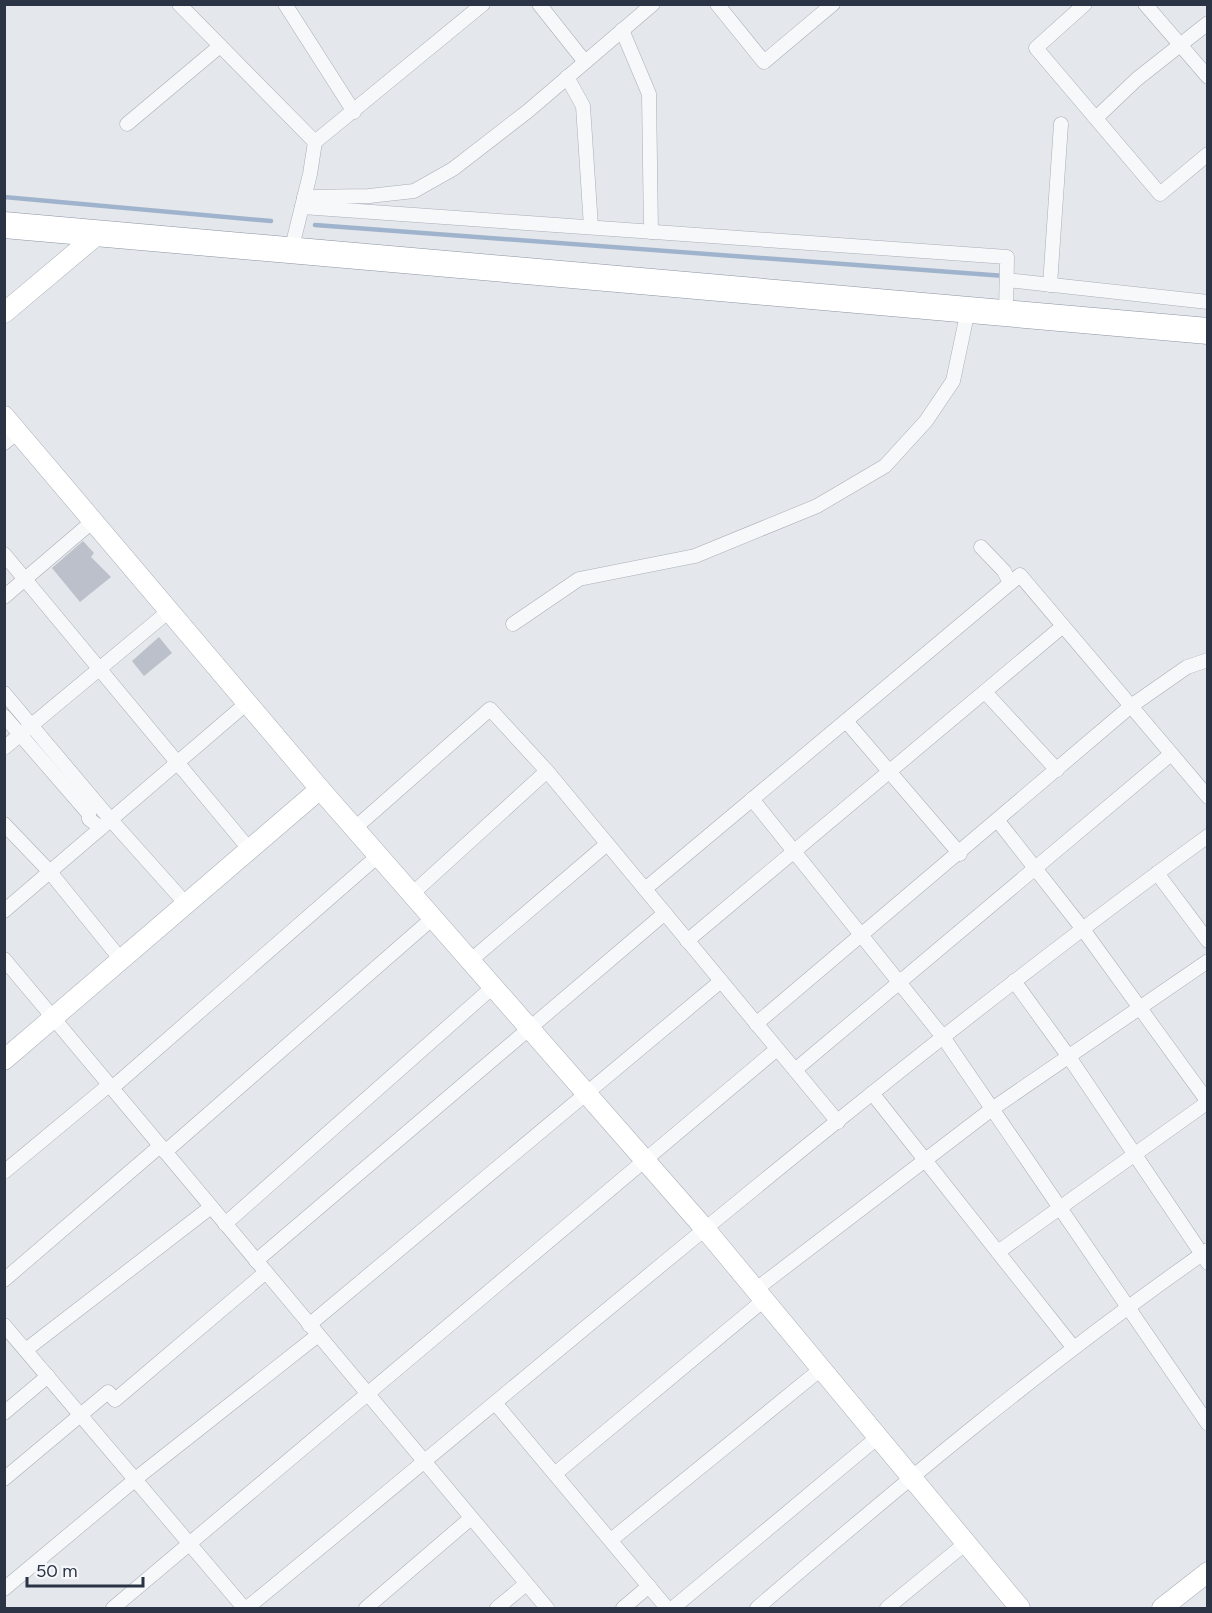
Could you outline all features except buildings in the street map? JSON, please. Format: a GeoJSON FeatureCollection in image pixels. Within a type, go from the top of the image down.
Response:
{"type":"FeatureCollection","features":[{"type":"Feature","properties":{"kind":"highway"},"geometry":{"type":"LineString","coordinates":[[4,225],[1208,331]]}},
{"type":"Feature","properties":{"kind":"street"},"geometry":{"type":"LineString","coordinates":[[285,4],[354,112]]}},
{"type":"Feature","properties":{"kind":"street"},"geometry":{"type":"LineString","coordinates":[[539,4],[585,62]]}},
{"type":"Feature","properties":{"kind":"street"},"geometry":{"type":"LineString","coordinates":[[303,202],[414,191],[453,169],[653,4]]}},
{"type":"Feature","properties":{"kind":"street"},"geometry":{"type":"LineString","coordinates":[[717,4],[764,62],[833,4]]}},
{"type":"Feature","properties":{"kind":"street"},"geometry":{"type":"LineString","coordinates":[[1085,4],[1036,48],[1160,194],[1208,154]]}},
{"type":"Feature","properties":{"kind":"street"},"geometry":{"type":"LineString","coordinates":[[1145,4],[1208,77]]}},
{"type":"Feature","properties":{"kind":"street"},"geometry":{"type":"LineString","coordinates":[[181,5],[315,142]]}},
{"type":"Feature","properties":{"kind":"street"},"geometry":{"type":"LineString","coordinates":[[291,251],[315,142],[354,112],[477,6]]}},
{"type":"Feature","properties":{"kind":"street"},"geometry":{"type":"LineString","coordinates":[[1096,118],[1137,79],[1208,23]]}},
{"type":"Feature","properties":{"kind":"street"},"geometry":{"type":"LineString","coordinates":[[622,30],[649,94],[651,232]]}},
{"type":"Feature","properties":{"kind":"street"},"geometry":{"type":"LineString","coordinates":[[127,124],[220,46]]}},
{"type":"Feature","properties":{"kind":"street"},"geometry":{"type":"LineString","coordinates":[[567,77],[583,106],[591,227]]}},
{"type":"Feature","properties":{"kind":"street"},"geometry":{"type":"LineString","coordinates":[[1050,285],[1061,124]]}},
{"type":"Feature","properties":{"kind":"street"},"geometry":{"type":"LineString","coordinates":[[303,202],[651,232],[1007,257],[1006,314]]}},
{"type":"Feature","properties":{"kind":"street"},"geometry":{"type":"LineString","coordinates":[[4,313],[98,234]]}},
{"type":"Feature","properties":{"kind":"street"},"geometry":{"type":"LineString","coordinates":[[1007,280],[1208,302]]}},
{"type":"Feature","properties":{"kind":"street"},"geometry":{"type":"LineString","coordinates":[[513,624],[579,579],[695,556],[817,506],[885,466],[926,421],[953,381],[969,310]]}},
{"type":"Feature","properties":{"kind":"street"},"geometry":{"type":"LineString","coordinates":[[4,416],[11,438],[93,521],[320,789],[706,1230],[1020,1608]]}},
{"type":"Feature","properties":{"kind":"street"},"geometry":{"type":"LineString","coordinates":[[4,597],[93,521]]}},
{"type":"Feature","properties":{"kind":"street"},"geometry":{"type":"LineString","coordinates":[[981,547],[1004,571],[1010,583]]}},
{"type":"Feature","properties":{"kind":"street"},"geometry":{"type":"LineString","coordinates":[[4,554],[250,850]]}},
{"type":"Feature","properties":{"kind":"street"},"geometry":{"type":"LineString","coordinates":[[645,889],[1020,575],[1208,797]]}},
{"type":"Feature","properties":{"kind":"street"},"geometry":{"type":"LineString","coordinates":[[4,748],[169,610]]}},
{"type":"Feature","properties":{"kind":"street"},"geometry":{"type":"LineString","coordinates":[[687,941],[1063,626]]}},
{"type":"Feature","properties":{"kind":"street"},"geometry":{"type":"LineString","coordinates":[[756,1024],[960,854],[1131,706],[1187,667],[1208,660]]}},
{"type":"Feature","properties":{"kind":"street"},"geometry":{"type":"LineString","coordinates":[[985,692],[1057,770]]}},
{"type":"Feature","properties":{"kind":"street"},"geometry":{"type":"LineString","coordinates":[[4,693],[32,726],[106,824],[187,905]]}},
{"type":"Feature","properties":{"kind":"street"},"geometry":{"type":"LineString","coordinates":[[4,911],[247,703]]}},
{"type":"Feature","properties":{"kind":"street"},"geometry":{"type":"LineString","coordinates":[[355,828],[490,709],[547,771],[838,1122]]}},
{"type":"Feature","properties":{"kind":"street"},"geometry":{"type":"LineString","coordinates":[[4,716],[89,814],[89,819],[106,824]]}},
{"type":"Feature","properties":{"kind":"street"},"geometry":{"type":"LineString","coordinates":[[846,721],[960,854]]}},
{"type":"Feature","properties":{"kind":"street"},"geometry":{"type":"LineString","coordinates":[[795,1070],[1036,870],[1171,754]]}},
{"type":"Feature","properties":{"kind":"street"},"geometry":{"type":"LineString","coordinates":[[412,893],[547,771]]}},
{"type":"Feature","properties":{"kind":"street"},"geometry":{"type":"LineString","coordinates":[[4,1060],[320,789]]}},
{"type":"Feature","properties":{"kind":"street"},"geometry":{"type":"LineString","coordinates":[[752,799],[793,853],[943,1037],[1208,1424]]}},
{"type":"Feature","properties":{"kind":"street"},"geometry":{"type":"LineString","coordinates":[[998,821],[1142,1008],[1208,1102],[999,1252]]}},
{"type":"Feature","properties":{"kind":"street"},"geometry":{"type":"LineString","coordinates":[[4,824],[50,872],[122,961]]}},
{"type":"Feature","properties":{"kind":"street"},"geometry":{"type":"LineString","coordinates":[[4,1325],[27,1349],[189,1545],[246,1608],[872,1093],[1082,928],[1208,836]]}},
{"type":"Feature","properties":{"kind":"street"},"geometry":{"type":"LineString","coordinates":[[471,960],[607,844]]}},
{"type":"Feature","properties":{"kind":"street"},"geometry":{"type":"LineString","coordinates":[[4,1172],[110,1086],[379,855]]}},
{"type":"Feature","properties":{"kind":"street"},"geometry":{"type":"LineString","coordinates":[[1157,873],[1208,941]]}},
{"type":"Feature","properties":{"kind":"street"},"geometry":{"type":"LineString","coordinates":[[256,1261],[665,913]]}},
{"type":"Feature","properties":{"kind":"street"},"geometry":{"type":"LineString","coordinates":[[4,1280],[163,1149],[434,918]]}},
{"type":"Feature","properties":{"kind":"street"},"geometry":{"type":"LineString","coordinates":[[4,959],[547,1608]]}},
{"type":"Feature","properties":{"kind":"street"},"geometry":{"type":"LineString","coordinates":[[556,1473],[759,1295],[926,1160],[992,1109],[1208,961]]}},
{"type":"Feature","properties":{"kind":"street"},"geometry":{"type":"LineString","coordinates":[[4,1589],[314,1330],[586,1092],[721,981]]}},
{"type":"Feature","properties":{"kind":"street"},"geometry":{"type":"LineString","coordinates":[[757,1608],[911,1476],[1072,1347],[1128,1306],[1205,1256],[1069,1057],[1014,981]]}},
{"type":"Feature","properties":{"kind":"street"},"geometry":{"type":"LineString","coordinates":[[225,1224],[494,986]]}},
{"type":"Feature","properties":{"kind":"street"},"geometry":{"type":"LineString","coordinates":[[113,1608],[777,1048]]}},
{"type":"Feature","properties":{"kind":"street"},"geometry":{"type":"LineString","coordinates":[[872,1093],[1072,1347]]}},
{"type":"Feature","properties":{"kind":"street"},"geometry":{"type":"LineString","coordinates":[[27,1349],[211,1207]]}},
{"type":"Feature","properties":{"kind":"street"},"geometry":{"type":"LineString","coordinates":[[4,1479],[108,1392],[115,1400],[266,1272]]}},
{"type":"Feature","properties":{"kind":"street"},"geometry":{"type":"LineString","coordinates":[[611,1540],[821,1369]]}},
{"type":"Feature","properties":{"kind":"street"},"geometry":{"type":"LineString","coordinates":[[4,1413],[48,1376]]}},
{"type":"Feature","properties":{"kind":"street"},"geometry":{"type":"LineString","coordinates":[[496,1404],[667,1608]]}},
{"type":"Feature","properties":{"kind":"street"},"geometry":{"type":"LineString","coordinates":[[673,1608],[878,1437]]}},
{"type":"Feature","properties":{"kind":"street"},"geometry":{"type":"LineString","coordinates":[[366,1608],[471,1518]]}},
{"type":"Feature","properties":{"kind":"street"},"geometry":{"type":"LineString","coordinates":[[887,1608],[966,1543]]}},
{"type":"Feature","properties":{"kind":"street"},"geometry":{"type":"LineString","coordinates":[[1162,1608],[1208,1572]]}},
{"type":"Feature","properties":{"kind":"street"},"geometry":{"type":"LineString","coordinates":[[497,1608],[526,1584]]}},
{"type":"Feature","properties":{"kind":"street"},"geometry":{"type":"LineString","coordinates":[[623,1608],[649,1586]]}},
{"type":"Feature","properties":{"kind":"waterway"},"geometry":{"type":"LineString","coordinates":[[4,197],[271,221]]}},
{"type":"Feature","properties":{"kind":"waterway"},"geometry":{"type":"LineString","coordinates":[[315,225],[1005,276]]}}]}
